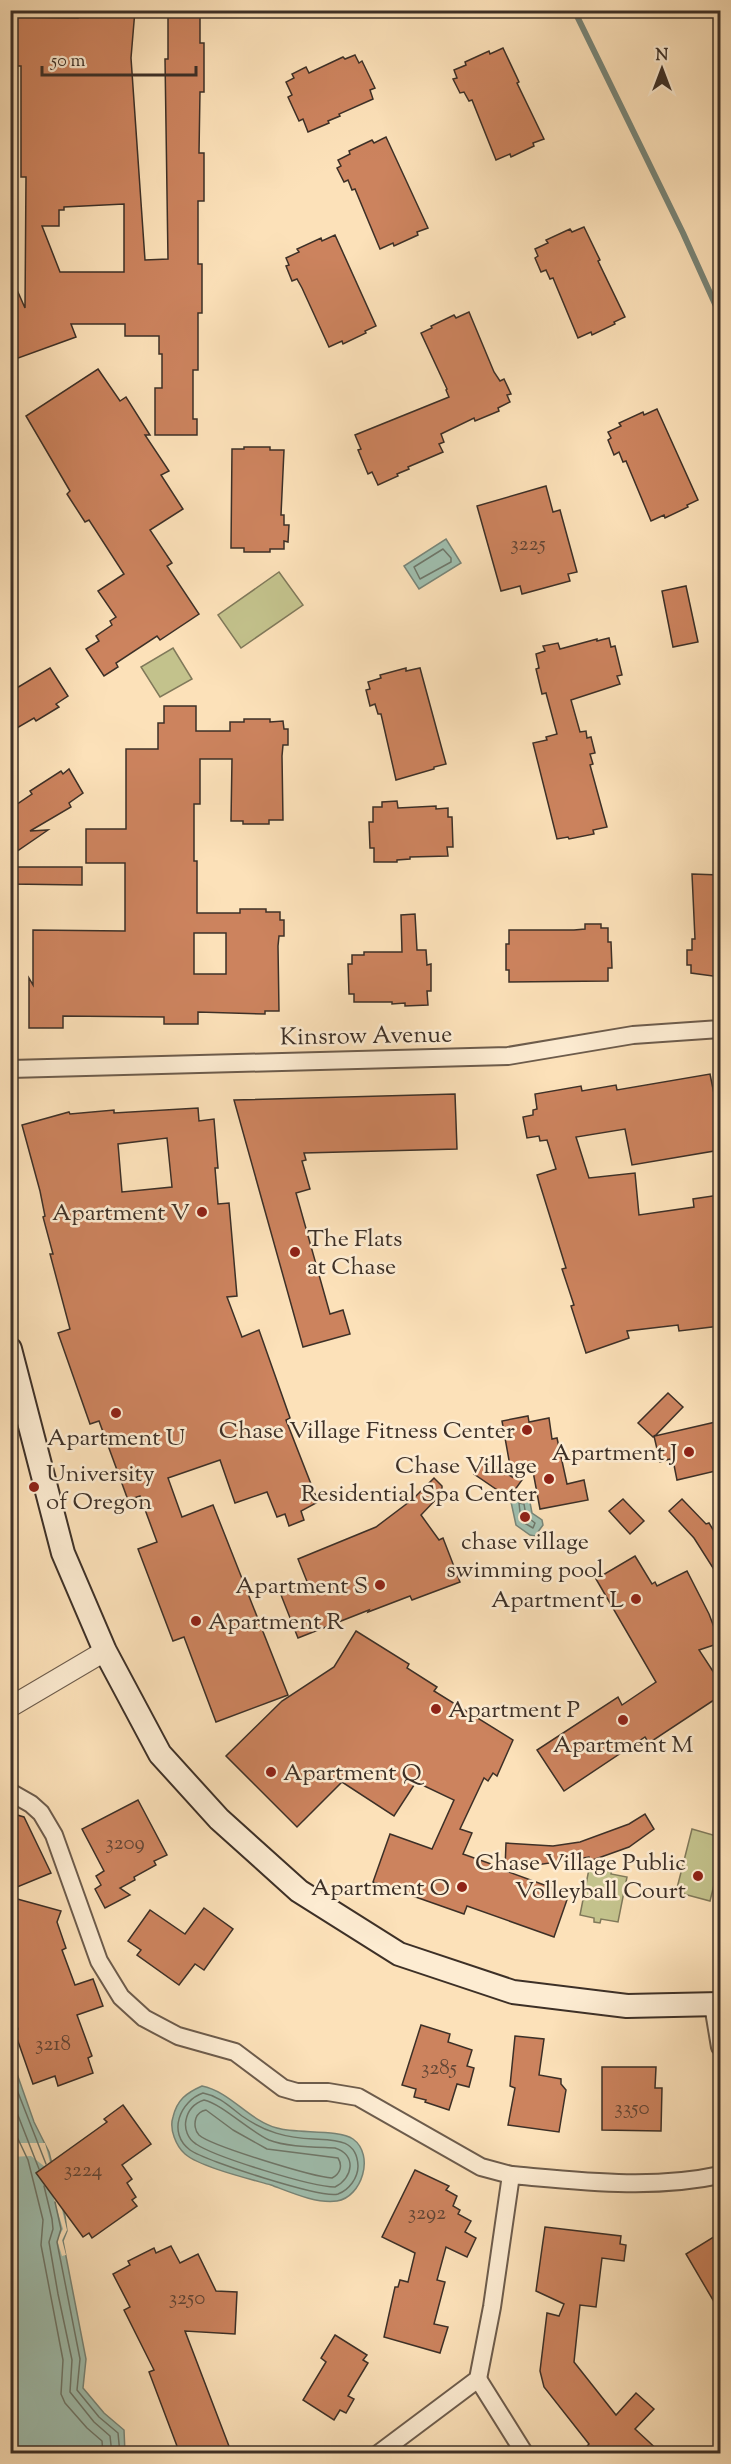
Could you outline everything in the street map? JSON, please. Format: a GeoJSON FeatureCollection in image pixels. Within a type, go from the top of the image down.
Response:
{"type":"FeatureCollection","features":[{"type":"Feature","properties":{"kind":"main road"},"geometry":{"type":"LineString","coordinates":[[10,1349],[63,1553],[105,1651],[160,1754],[219,1819],[299,1891],[399,1954],[513,1992],[627,2006],[717,2005]]}},
{"type":"Feature","properties":{"kind":"street","name":"Kinsrow Avenue"},"geometry":{"type":"LineString","coordinates":[[10,1069],[508,1056],[633,1035],[720,1029]]}},
{"type":"Feature","properties":{"kind":"street"},"geometry":{"type":"LineString","coordinates":[[10,1707],[105,1651]]}},
{"type":"Feature","properties":{"kind":"street"},"geometry":{"type":"LineString","coordinates":[[10,1792],[32,1804],[48,1823],[59,1846],[99,1961],[121,1997],[144,2018],[178,2036],[235,2052],[283,2088],[297,2092],[328,2092],[358,2097],[481,2167],[511,2175],[635,2183],[686,2181],[720,2175]]}},
{"type":"Feature","properties":{"kind":"street"},"geometry":{"type":"LineString","coordinates":[[717,2005],[720,2047]]}},
{"type":"Feature","properties":{"kind":"street"},"geometry":{"type":"LineString","coordinates":[[378,2454],[478,2379],[492,2307],[511,2175]]}},
{"type":"Feature","properties":{"kind":"street"},"geometry":{"type":"LineString","coordinates":[[478,2379],[525,2454]]}},
{"type":"Feature","properties":{"kind":"shaded area"},"geometry":{"type":"Polygon","coordinates":[[[279,572],[303,605],[241,648],[218,615],[279,572]]]}},
{"type":"Feature","properties":{"kind":"shaded area"},"geometry":{"type":"Polygon","coordinates":[[[173,648],[192,679],[160,697],[141,667],[173,648]]]}},
{"type":"Feature","properties":{"kind":"shaded area","name":"Chase Village Public Volleyball Court"},"geometry":{"type":"Polygon","coordinates":[[[692,1829],[720,1837],[720,1861],[710,1901],[676,1892],[692,1829]]]}},
{"type":"Feature","properties":{"kind":"shaded area"},"geometry":{"type":"Polygon","coordinates":[[[607,1868],[612,1869],[611,1874],[627,1877],[618,1922],[601,1919],[600,1923],[594,1922],[594,1918],[580,1915],[589,1869],[605,1873],[607,1868]]]}},
{"type":"Feature","properties":{"kind":"water"},"geometry":{"type":"Polygon","coordinates":[[[446,539],[461,563],[419,589],[404,566],[446,539]]]}},
{"type":"Feature","properties":{"kind":"water","name":"chase village swimming pool"},"geometry":{"type":"Polygon","coordinates":[[[527,1496],[532,1513],[542,1520],[543,1525],[535,1536],[516,1525],[511,1502],[514,1498],[527,1496]]]}},
{"type":"Feature","properties":{"kind":"water"},"geometry":{"type":"Polygon","coordinates":[[[10,2054],[34,2122],[49,2152],[65,2216],[67,2231],[63,2241],[86,2359],[83,2388],[104,2413],[124,2430],[125,2453],[18,2453],[11,2428],[10,2054]]]}},
{"type":"Feature","properties":{"kind":"water"},"geometry":{"type":"Polygon","coordinates":[[[202,2086],[222,2094],[257,2119],[277,2128],[338,2134],[353,2139],[360,2146],[363,2155],[363,2174],[359,2184],[346,2198],[337,2201],[320,2201],[192,2159],[176,2142],[172,2122],[180,2102],[191,2091],[202,2086]]]}},
{"type":"Feature","properties":{"kind":"pier"},"geometry":{"type":"Polygon","coordinates":[[[11,2143],[45,2143],[67,2230],[62,2240],[66,2255],[62,2256],[57,2240],[63,2229],[44,2166],[31,2156],[10,2157],[11,2143]]]}},
{"type":"Feature","properties":{"kind":"building"},"geometry":{"type":"Polygon","coordinates":[[[78,10],[135,10],[131,58],[145,260],[168,259],[165,59],[168,59],[168,10],[200,10],[200,43],[204,43],[204,92],[200,92],[199,153],[204,153],[204,201],[198,201],[198,264],[202,264],[202,313],[198,313],[198,370],[193,370],[193,419],[197,419],[197,435],[155,435],[155,388],[162,388],[162,354],[159,354],[159,336],[125,336],[125,324],[71,324],[76,337],[10,361],[10,274],[25,308],[26,177],[21,177],[21,66],[16,66],[16,17],[78,18],[78,10]],[[124,204],[64,207],[64,210],[59,210],[59,226],[42,226],[60,272],[124,272],[124,204]]]}},
{"type":"Feature","properties":{"kind":"building"},"geometry":{"type":"Polygon","coordinates":[[[503,48],[544,139],[511,157],[510,154],[496,160],[472,100],[469,101],[464,92],[460,93],[453,79],[457,78],[454,70],[466,65],[465,62],[489,51],[490,54],[503,48]]]}},
{"type":"Feature","properties":{"kind":"building"},"geometry":{"type":"Polygon","coordinates":[[[355,55],[359,63],[362,61],[375,88],[370,90],[373,99],[339,114],[340,116],[328,121],[329,123],[308,132],[303,119],[299,121],[288,97],[292,95],[286,82],[294,78],[292,74],[306,67],[309,73],[343,57],[345,59],[355,55]]]}},
{"type":"Feature","properties":{"kind":"building"},"geometry":{"type":"Polygon","coordinates":[[[386,137],[428,228],[394,246],[393,243],[380,249],[355,189],[352,190],[348,180],[344,182],[337,168],[341,166],[338,160],[350,154],[349,151],[372,140],[374,143],[386,137]]]}},
{"type":"Feature","properties":{"kind":"building"},"geometry":{"type":"Polygon","coordinates":[[[584,227],[625,317],[592,335],[591,332],[578,338],[553,278],[550,279],[546,270],[541,272],[535,258],[538,256],[535,249],[548,243],[546,240],[570,229],[572,232],[584,227]]]}},
{"type":"Feature","properties":{"kind":"building"},"geometry":{"type":"Polygon","coordinates":[[[335,235],[376,326],[343,344],[342,341],[329,347],[297,279],[292,281],[286,266],[289,265],[286,258],[299,252],[297,249],[321,238],[322,241],[335,235]]]}},
{"type":"Feature","properties":{"kind":"building"},"geometry":{"type":"Polygon","coordinates":[[[469,312],[494,372],[500,381],[504,379],[511,394],[507,395],[510,402],[498,408],[499,411],[475,421],[474,418],[441,434],[444,442],[439,444],[443,452],[408,467],[409,469],[397,474],[398,476],[378,485],[372,472],[368,474],[358,450],[361,449],[355,435],[449,397],[421,333],[454,315],[456,318],[469,312]]]}},
{"type":"Feature","properties":{"kind":"building"},"geometry":{"type":"Polygon","coordinates":[[[98,369],[120,401],[126,397],[150,435],[145,435],[169,471],[161,475],[183,509],[150,530],[172,563],[167,566],[199,614],[160,640],[157,636],[116,663],[118,667],[104,676],[86,649],[99,641],[96,636],[112,625],[110,621],[116,617],[98,591],[124,574],[89,520],[85,522],[67,494],[70,491],[26,416],[98,369]]]}},
{"type":"Feature","properties":{"kind":"building"},"geometry":{"type":"Polygon","coordinates":[[[657,409],[698,500],[665,518],[664,515],[651,521],[626,461],[623,462],[619,452],[614,455],[608,440],[611,438],[608,432],[621,426],[619,423],[643,412],[644,415],[657,409]]]}},
{"type":"Feature","properties":{"kind":"building"},"geometry":{"type":"Polygon","coordinates":[[[244,447],[270,447],[270,450],[284,450],[281,515],[284,515],[284,525],[289,525],[288,542],[284,541],[284,549],[270,549],[270,552],[244,552],[244,548],[231,548],[232,449],[244,449],[244,447]]]}},
{"type":"Feature","properties":{"kind":"building"},"geometry":{"type":"Polygon","coordinates":[[[546,486],[553,512],[560,510],[577,572],[568,574],[570,581],[522,594],[520,586],[501,591],[477,506],[546,486]]]}},
{"type":"Feature","properties":{"kind":"building"},"geometry":{"type":"Polygon","coordinates":[[[686,586],[698,642],[673,647],[662,591],[686,586]]]}},
{"type":"Feature","properties":{"kind":"building"},"geometry":{"type":"Polygon","coordinates":[[[609,638],[611,647],[615,646],[622,675],[617,676],[620,684],[571,700],[580,732],[586,731],[587,738],[591,737],[595,753],[590,754],[593,764],[590,765],[607,827],[593,830],[594,834],[557,839],[533,743],[547,740],[546,737],[557,734],[546,693],[542,694],[536,669],[539,668],[536,654],[545,651],[543,646],[558,643],[560,649],[609,638]]]}},
{"type":"Feature","properties":{"kind":"building"},"geometry":{"type":"Polygon","coordinates":[[[50,668],[68,696],[56,704],[59,707],[36,721],[34,718],[10,732],[10,692],[50,668]]]}},
{"type":"Feature","properties":{"kind":"building"},"geometry":{"type":"Polygon","coordinates":[[[406,668],[406,671],[420,668],[446,764],[396,780],[381,714],[378,714],[375,704],[370,706],[366,690],[370,689],[368,682],[381,678],[380,675],[406,668]]]}},
{"type":"Feature","properties":{"kind":"building"},"geometry":{"type":"Polygon","coordinates":[[[164,706],[196,706],[196,731],[230,731],[230,722],[244,722],[244,719],[283,721],[284,729],[288,729],[288,745],[283,745],[282,756],[283,820],[269,820],[269,824],[243,824],[243,821],[231,821],[232,759],[200,759],[200,804],[194,804],[197,913],[240,913],[240,909],[266,909],[266,912],[280,912],[280,920],[284,920],[284,936],[279,936],[278,946],[279,1011],[265,1011],[265,1014],[198,1012],[198,1024],[164,1024],[164,1017],[63,1016],[63,1028],[29,1028],[29,978],[33,985],[33,930],[125,931],[125,863],[86,863],[86,829],[126,829],[126,749],[158,749],[158,723],[164,723],[164,706]],[[194,933],[194,974],[226,974],[226,933],[194,933]]]}},
{"type":"Feature","properties":{"kind":"building"},"geometry":{"type":"Polygon","coordinates":[[[69,769],[83,793],[69,803],[71,807],[30,831],[48,830],[10,856],[10,809],[32,794],[30,791],[61,771],[63,774],[69,769]]]}},
{"type":"Feature","properties":{"kind":"building"},"geometry":{"type":"Polygon","coordinates":[[[397,801],[398,808],[436,806],[436,809],[448,808],[448,817],[452,817],[453,847],[447,847],[448,856],[410,857],[410,859],[397,860],[397,862],[374,862],[374,848],[370,848],[369,822],[373,822],[373,807],[382,807],[382,802],[397,801]]]}},
{"type":"Feature","properties":{"kind":"building"},"geometry":{"type":"Polygon","coordinates":[[[10,867],[82,867],[82,885],[10,884],[10,867]]]}},
{"type":"Feature","properties":{"kind":"building"},"geometry":{"type":"Polygon","coordinates":[[[692,874],[720,875],[720,977],[691,973],[691,965],[687,965],[687,950],[692,950],[692,939],[695,939],[692,874]]]}},
{"type":"Feature","properties":{"kind":"building"},"geometry":{"type":"Polygon","coordinates":[[[415,914],[417,950],[426,950],[427,965],[431,964],[431,991],[427,991],[428,1005],[405,1006],[405,1003],[354,1002],[354,994],[349,994],[348,964],[352,964],[352,955],[364,955],[364,952],[402,952],[401,915],[415,914]]]}},
{"type":"Feature","properties":{"kind":"building"},"geometry":{"type":"Polygon","coordinates":[[[585,924],[601,924],[601,928],[608,928],[612,968],[608,968],[608,981],[509,982],[509,970],[506,970],[506,944],[509,944],[509,930],[574,930],[585,929],[585,924]]]}},
{"type":"Feature","properties":{"kind":"building"},"geometry":{"type":"Polygon","coordinates":[[[710,1074],[714,1094],[720,1093],[720,1150],[632,1165],[625,1129],[576,1137],[589,1178],[635,1173],[639,1215],[694,1207],[693,1199],[719,1195],[720,1326],[679,1331],[678,1325],[627,1331],[629,1338],[586,1353],[562,1269],[566,1268],[537,1175],[556,1169],[547,1140],[540,1141],[539,1136],[527,1138],[523,1117],[533,1115],[533,1110],[537,1109],[535,1094],[581,1086],[582,1091],[616,1085],[617,1090],[710,1074]]]}},
{"type":"Feature","properties":{"kind":"building","name":"The Flats at Chase"},"geometry":{"type":"Polygon","coordinates":[[[455,1094],[457,1149],[304,1153],[306,1160],[302,1161],[310,1189],[296,1193],[330,1314],[343,1310],[350,1334],[303,1347],[234,1100],[455,1094]]]}},
{"type":"Feature","properties":{"kind":"building"},"geometry":{"type":"Polygon","coordinates":[[[198,1108],[199,1121],[214,1119],[218,1204],[229,1203],[237,1296],[227,1297],[242,1337],[259,1330],[290,1418],[286,1420],[318,1502],[301,1511],[304,1520],[289,1526],[285,1514],[277,1517],[267,1492],[235,1503],[220,1460],[168,1478],[182,1517],[213,1505],[288,1695],[216,1722],[184,1637],[173,1641],[138,1549],[157,1542],[140,1496],[128,1500],[99,1421],[90,1424],[58,1333],[70,1329],[50,1254],[53,1254],[43,1217],[45,1216],[40,1191],[22,1125],[69,1112],[70,1114],[114,1110],[114,1113],[198,1108]],[[167,1138],[118,1144],[122,1192],[172,1187],[167,1138]]]}},
{"type":"Feature","properties":{"kind":"building","name":"Apartment J"},"geometry":{"type":"Polygon","coordinates":[[[668,1393],[683,1407],[655,1436],[720,1421],[720,1470],[677,1480],[674,1465],[670,1459],[660,1462],[654,1436],[638,1423],[668,1393]]]}},
{"type":"Feature","properties":{"kind":"building"},"geometry":{"type":"Polygon","coordinates":[[[528,1416],[529,1422],[549,1418],[552,1439],[557,1438],[567,1484],[584,1480],[588,1500],[540,1509],[532,1466],[509,1498],[474,1474],[485,1459],[512,1477],[502,1421],[528,1416]]]}},
{"type":"Feature","properties":{"kind":"building"},"geometry":{"type":"Polygon","coordinates":[[[434,1478],[442,1486],[442,1493],[421,1515],[439,1540],[443,1538],[460,1582],[412,1600],[410,1596],[368,1612],[369,1610],[298,1638],[281,1595],[308,1584],[298,1559],[376,1527],[413,1499],[434,1478]]]}},
{"type":"Feature","properties":{"kind":"building"},"geometry":{"type":"Polygon","coordinates":[[[623,1499],[644,1521],[630,1534],[609,1511],[623,1499]]]}},
{"type":"Feature","properties":{"kind":"building"},"geometry":{"type":"Polygon","coordinates":[[[682,1499],[706,1524],[709,1523],[720,1541],[720,1579],[694,1538],[669,1511],[682,1499]]]}},
{"type":"Feature","properties":{"kind":"building"},"geometry":{"type":"Polygon","coordinates":[[[635,1556],[652,1584],[655,1582],[657,1586],[687,1571],[709,1614],[720,1643],[699,1650],[720,1682],[720,1696],[649,1743],[645,1737],[564,1791],[537,1750],[618,1697],[622,1705],[656,1682],[596,1579],[635,1556]]]}},
{"type":"Feature","properties":{"kind":"building"},"geometry":{"type":"Polygon","coordinates":[[[356,1631],[409,1664],[407,1668],[437,1687],[434,1691],[513,1740],[497,1776],[493,1773],[488,1781],[484,1778],[460,1829],[472,1833],[463,1854],[505,1869],[506,1843],[553,1846],[580,1842],[629,1824],[645,1814],[654,1829],[629,1847],[590,1861],[589,1857],[503,1870],[569,1894],[554,1937],[467,1906],[464,1914],[373,1882],[390,1834],[432,1849],[454,1800],[416,1782],[394,1816],[342,1782],[297,1827],[226,1756],[282,1701],[334,1667],[356,1631]]]}},
{"type":"Feature","properties":{"kind":"building"},"geometry":{"type":"Polygon","coordinates":[[[138,1800],[167,1855],[154,1861],[156,1865],[120,1888],[130,1895],[105,1908],[95,1889],[101,1885],[96,1876],[104,1871],[82,1829],[138,1800]]]}},
{"type":"Feature","properties":{"kind":"building"},"geometry":{"type":"Polygon","coordinates":[[[10,1813],[24,1817],[51,1873],[10,1890],[10,1813]]]}},
{"type":"Feature","properties":{"kind":"building"},"geometry":{"type":"Polygon","coordinates":[[[10,1897],[61,1911],[57,1922],[66,1948],[62,1950],[75,1985],[93,1979],[103,2006],[77,2015],[92,2056],[88,2058],[93,2073],[58,2086],[55,2076],[33,2084],[14,2030],[18,2029],[10,2009],[10,1897]]]}},
{"type":"Feature","properties":{"kind":"building"},"geometry":{"type":"Polygon","coordinates":[[[204,1908],[233,1929],[204,1970],[195,1964],[179,1985],[137,1955],[141,1950],[128,1941],[150,1910],[185,1934],[204,1908]]]}},
{"type":"Feature","properties":{"kind":"building"},"geometry":{"type":"Polygon","coordinates":[[[421,2025],[450,2034],[448,2042],[472,2050],[467,2066],[474,2068],[469,2087],[457,2084],[449,2110],[414,2097],[416,2089],[402,2085],[421,2025]]]}},
{"type":"Feature","properties":{"kind":"building"},"geometry":{"type":"Polygon","coordinates":[[[515,2036],[544,2039],[539,2075],[561,2079],[561,2084],[566,2090],[559,2132],[508,2125],[515,2088],[510,2086],[515,2036]]]}},
{"type":"Feature","properties":{"kind":"building"},"geometry":{"type":"Polygon","coordinates":[[[602,2067],[656,2067],[655,2088],[662,2088],[661,2131],[602,2130],[602,2067]]]}},
{"type":"Feature","properties":{"kind":"building"},"geometry":{"type":"Polygon","coordinates":[[[123,2105],[151,2144],[122,2165],[132,2179],[127,2183],[136,2197],[132,2200],[137,2206],[92,2238],[89,2233],[83,2237],[36,2173],[107,2122],[104,2119],[123,2105]]]}},
{"type":"Feature","properties":{"kind":"building"},"geometry":{"type":"Polygon","coordinates":[[[415,2170],[449,2186],[446,2190],[457,2196],[453,2206],[460,2210],[458,2214],[471,2221],[465,2232],[476,2238],[467,2257],[446,2247],[437,2280],[445,2282],[434,2324],[448,2327],[440,2353],[384,2337],[395,2287],[398,2287],[400,2280],[408,2282],[415,2253],[382,2237],[415,2170]]]}},
{"type":"Feature","properties":{"kind":"building"},"geometry":{"type":"Polygon","coordinates":[[[545,2227],[621,2236],[620,2244],[626,2245],[624,2261],[602,2258],[596,2307],[580,2305],[574,2362],[616,2415],[636,2393],[654,2409],[635,2429],[662,2454],[580,2454],[589,2444],[544,2387],[540,2371],[547,2313],[559,2316],[564,2304],[536,2291],[545,2227]]]}},
{"type":"Feature","properties":{"kind":"building"},"geometry":{"type":"Polygon","coordinates":[[[720,2233],[720,2312],[686,2254],[720,2233]]]}},
{"type":"Feature","properties":{"kind":"building"},"geometry":{"type":"Polygon","coordinates":[[[171,2246],[180,2263],[198,2254],[216,2291],[237,2292],[235,2334],[185,2331],[232,2454],[180,2454],[149,2372],[154,2370],[124,2310],[130,2307],[113,2274],[130,2265],[128,2261],[154,2248],[156,2253],[171,2246]]]}},
{"type":"Feature","properties":{"kind":"building"},"geometry":{"type":"Polygon","coordinates":[[[335,2335],[367,2355],[363,2360],[368,2363],[348,2396],[354,2399],[346,2413],[340,2410],[334,2420],[303,2400],[326,2362],[321,2358],[335,2335]]]}},
{"type":"Feature","properties":{"kind":"waterway"},"geometry":{"type":"LineString","coordinates":[[574,10],[683,233],[720,315]]}},
{"type":"Feature","properties":{"kind":"place","name":"Apartment V"},"geometry":{"type":"Point","coordinates":[202,1212]}},
{"type":"Feature","properties":{"kind":"place","name":"The Flats at Chase"},"geometry":{"type":"Point","coordinates":[295,1252]}},
{"type":"Feature","properties":{"kind":"place","name":"Apartment U"},"geometry":{"type":"Point","coordinates":[116,1413]}},
{"type":"Feature","properties":{"kind":"place","name":"Chase Village Fitness Center"},"geometry":{"type":"Point","coordinates":[527,1430]}},
{"type":"Feature","properties":{"kind":"place","name":"Apartment J"},"geometry":{"type":"Point","coordinates":[689,1452]}},
{"type":"Feature","properties":{"kind":"place","name":"Chase Village Residential Spa Center"},"geometry":{"type":"Point","coordinates":[549,1479]}},
{"type":"Feature","properties":{"kind":"place","name":"University of Oregon"},"geometry":{"type":"Point","coordinates":[34,1487]}},
{"type":"Feature","properties":{"kind":"place","name":"chase village swimming pool"},"geometry":{"type":"Point","coordinates":[525,1517]}},
{"type":"Feature","properties":{"kind":"place","name":"Apartment S"},"geometry":{"type":"Point","coordinates":[380,1585]}},
{"type":"Feature","properties":{"kind":"place","name":"Apartment L"},"geometry":{"type":"Point","coordinates":[636,1599]}},
{"type":"Feature","properties":{"kind":"place","name":"Apartment R"},"geometry":{"type":"Point","coordinates":[196,1621]}},
{"type":"Feature","properties":{"kind":"place","name":"Apartment P"},"geometry":{"type":"Point","coordinates":[436,1709]}},
{"type":"Feature","properties":{"kind":"place","name":"Apartment M"},"geometry":{"type":"Point","coordinates":[623,1720]}},
{"type":"Feature","properties":{"kind":"place","name":"Apartment Q"},"geometry":{"type":"Point","coordinates":[271,1772]}},
{"type":"Feature","properties":{"kind":"place","name":"Chase Village Public Volleyball Court"},"geometry":{"type":"Point","coordinates":[698,1876]}},
{"type":"Feature","properties":{"kind":"place","name":"Apartment O"},"geometry":{"type":"Point","coordinates":[462,1887]}}]}
